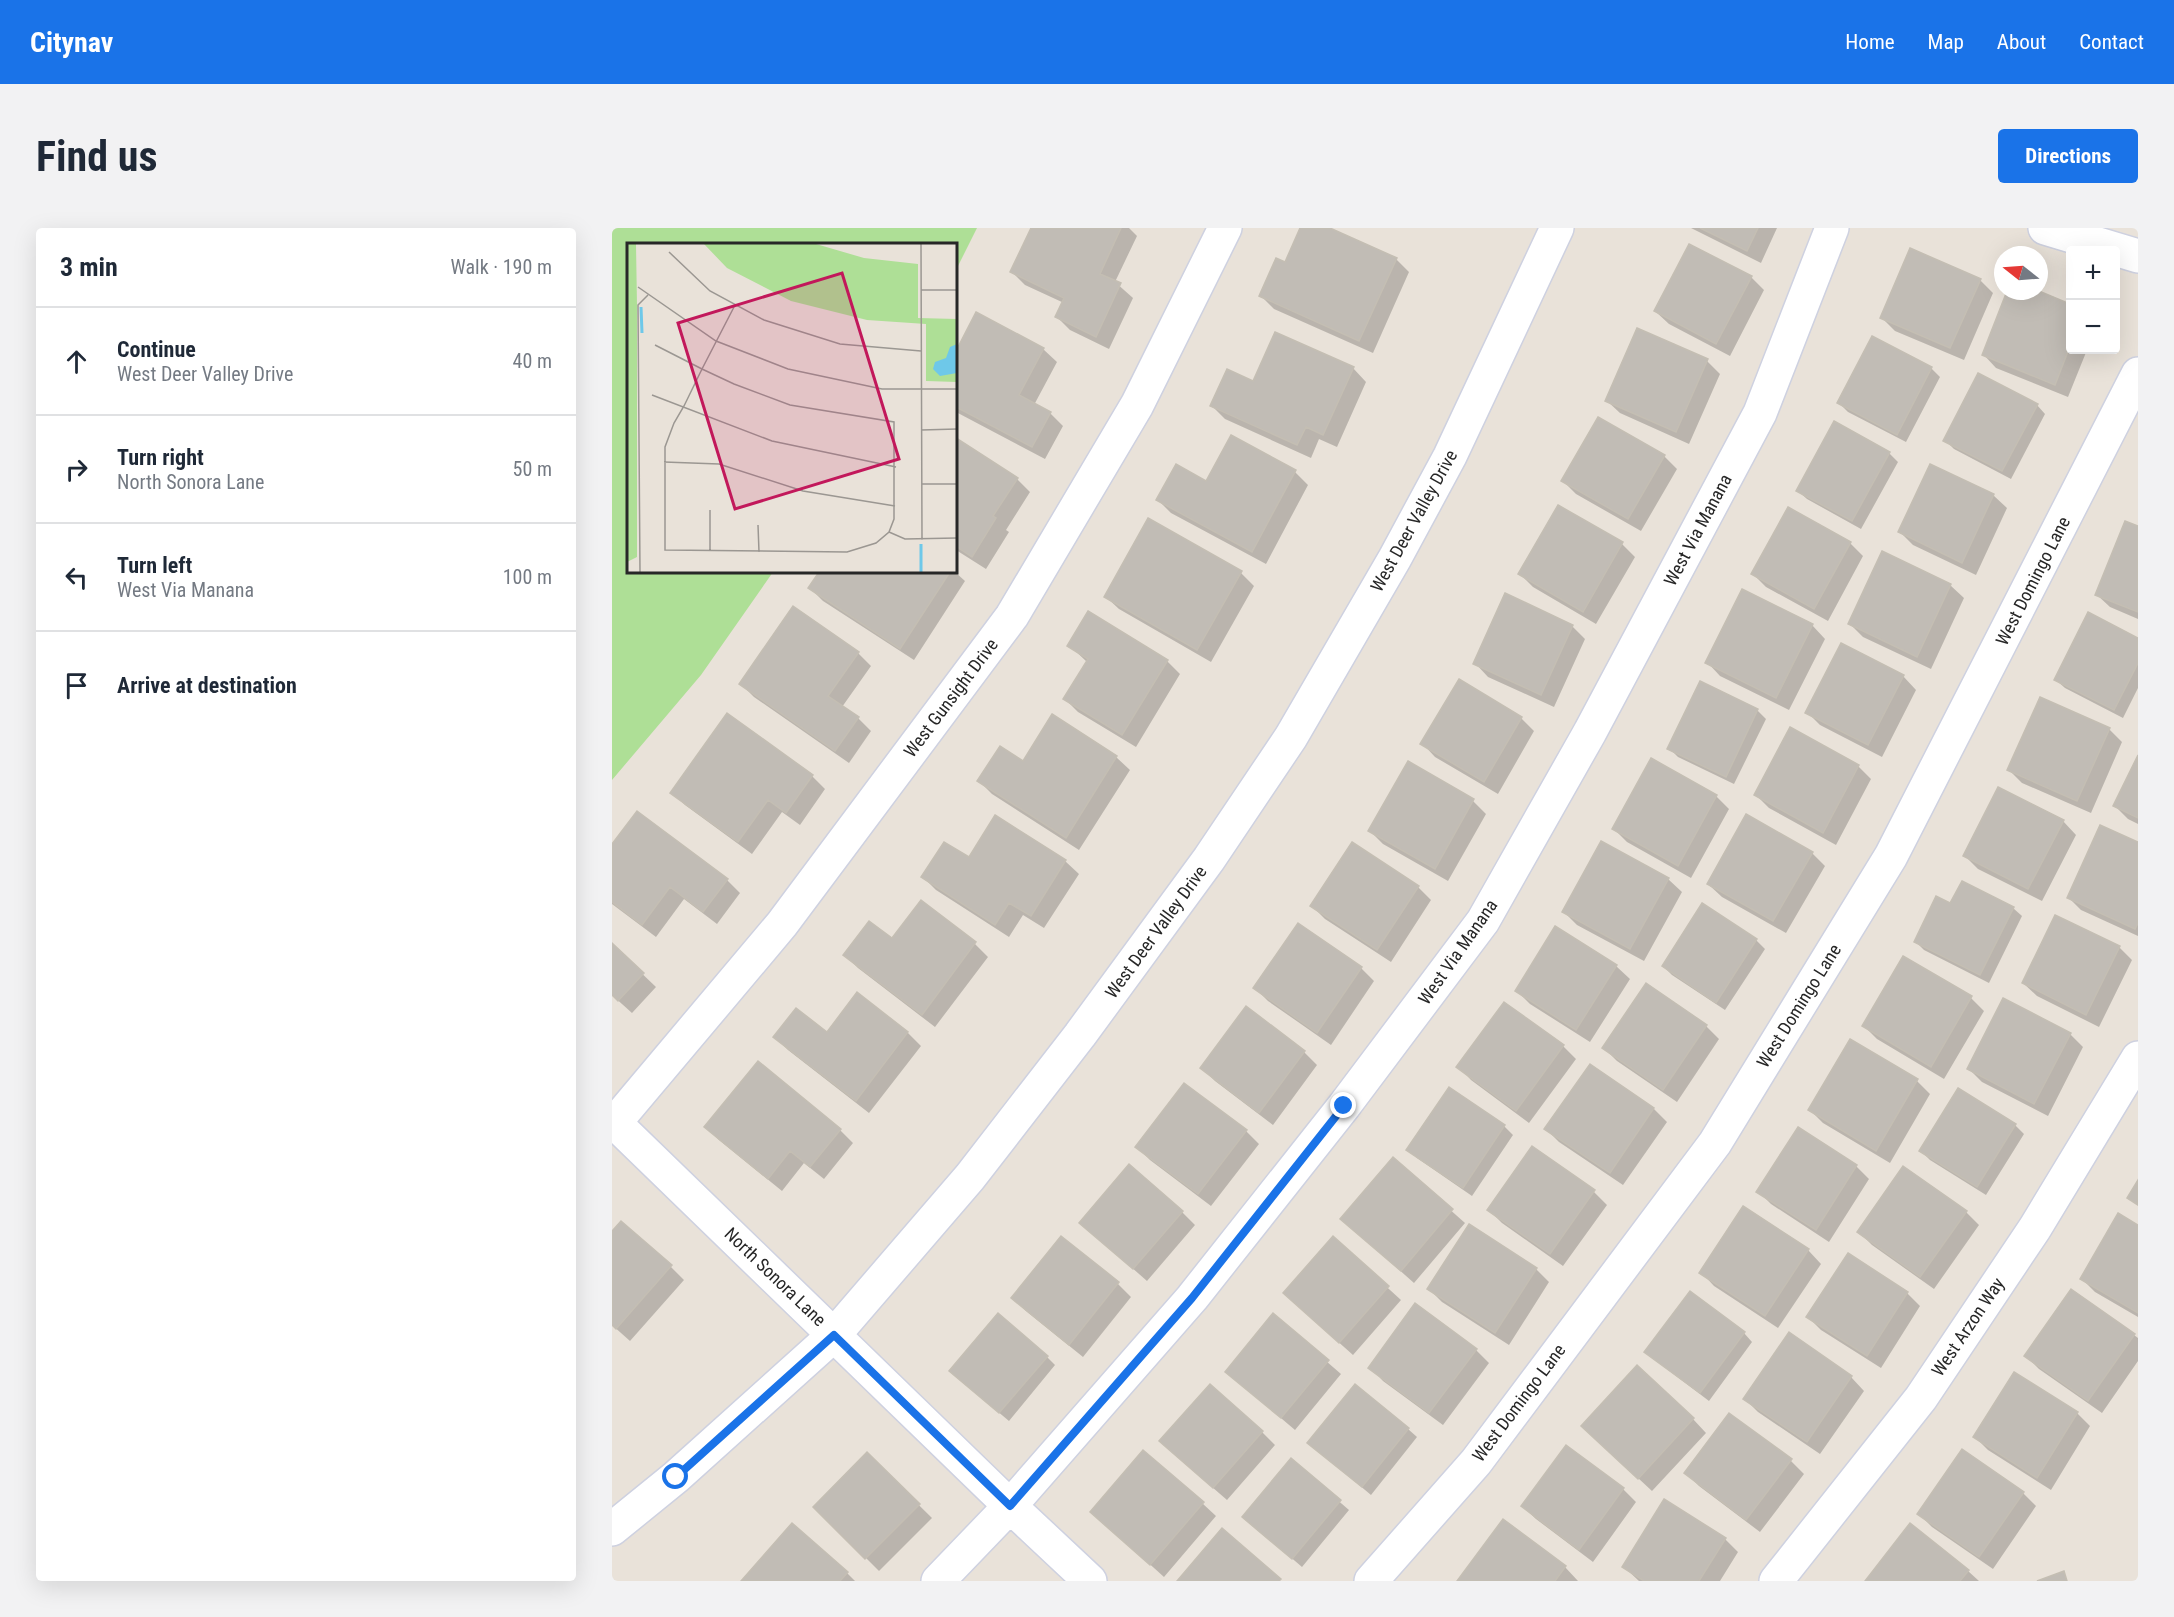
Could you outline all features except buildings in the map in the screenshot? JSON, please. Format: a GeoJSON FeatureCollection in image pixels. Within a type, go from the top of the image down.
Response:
{"type":"FeatureCollection","features":[{"type":"Feature","properties":{"kind":"street","name":"West Gunsight Drive"},"geometry":{"type":"LineString","coordinates":[[614,1124],[782,924],[1012,616],[1137,405],[1225,228]]}},
{"type":"Feature","properties":{"kind":"street","name":"West Deer Valley Drive"},"geometry":{"type":"LineString","coordinates":[[612,1529],[676,1477],[834,1335],[970,1177],[1080,1035],[1209,859],[1291,737],[1395,558],[1450,456],[1557,228]]}},
{"type":"Feature","properties":{"kind":"street","name":"West Via Manana"},"geometry":{"type":"LineString","coordinates":[[938,1581],[1010,1506],[1192,1298],[1344,1106],[1483,921],[1590,732],[1760,413],[1832,228]]}},
{"type":"Feature","properties":{"kind":"street"},"geometry":{"type":"LineString","coordinates":[[2045,228],[2138,256]]}},
{"type":"Feature","properties":{"kind":"street","name":"West Domingo Lane"},"geometry":{"type":"LineString","coordinates":[[1371,1581],[1476,1462],[1715,1143],[1891,856],[2138,374]]}},
{"type":"Feature","properties":{"kind":"street","name":"West Arzon Way"},"geometry":{"type":"LineString","coordinates":[[1776,1581],[1921,1398],[2035,1228],[2138,1058]]}},
{"type":"Feature","properties":{"kind":"street","name":"North Sonora Lane"},"geometry":{"type":"LineString","coordinates":[[614,1124],[1090,1581]]}},
{"type":"Feature","properties":{"kind":"green space"},"geometry":{"type":"Polygon","coordinates":[[[612,228],[977,228],[957,268],[957,243],[627,243],[627,573],[772,573],[701,675],[612,780],[612,228]]]}},
{"type":"Feature","properties":{"kind":"route"},"geometry":{"type":"LineString","coordinates":[[676,1477],[834,1335],[1010,1506],[1192,1298],[1344,1106]]}}]}
